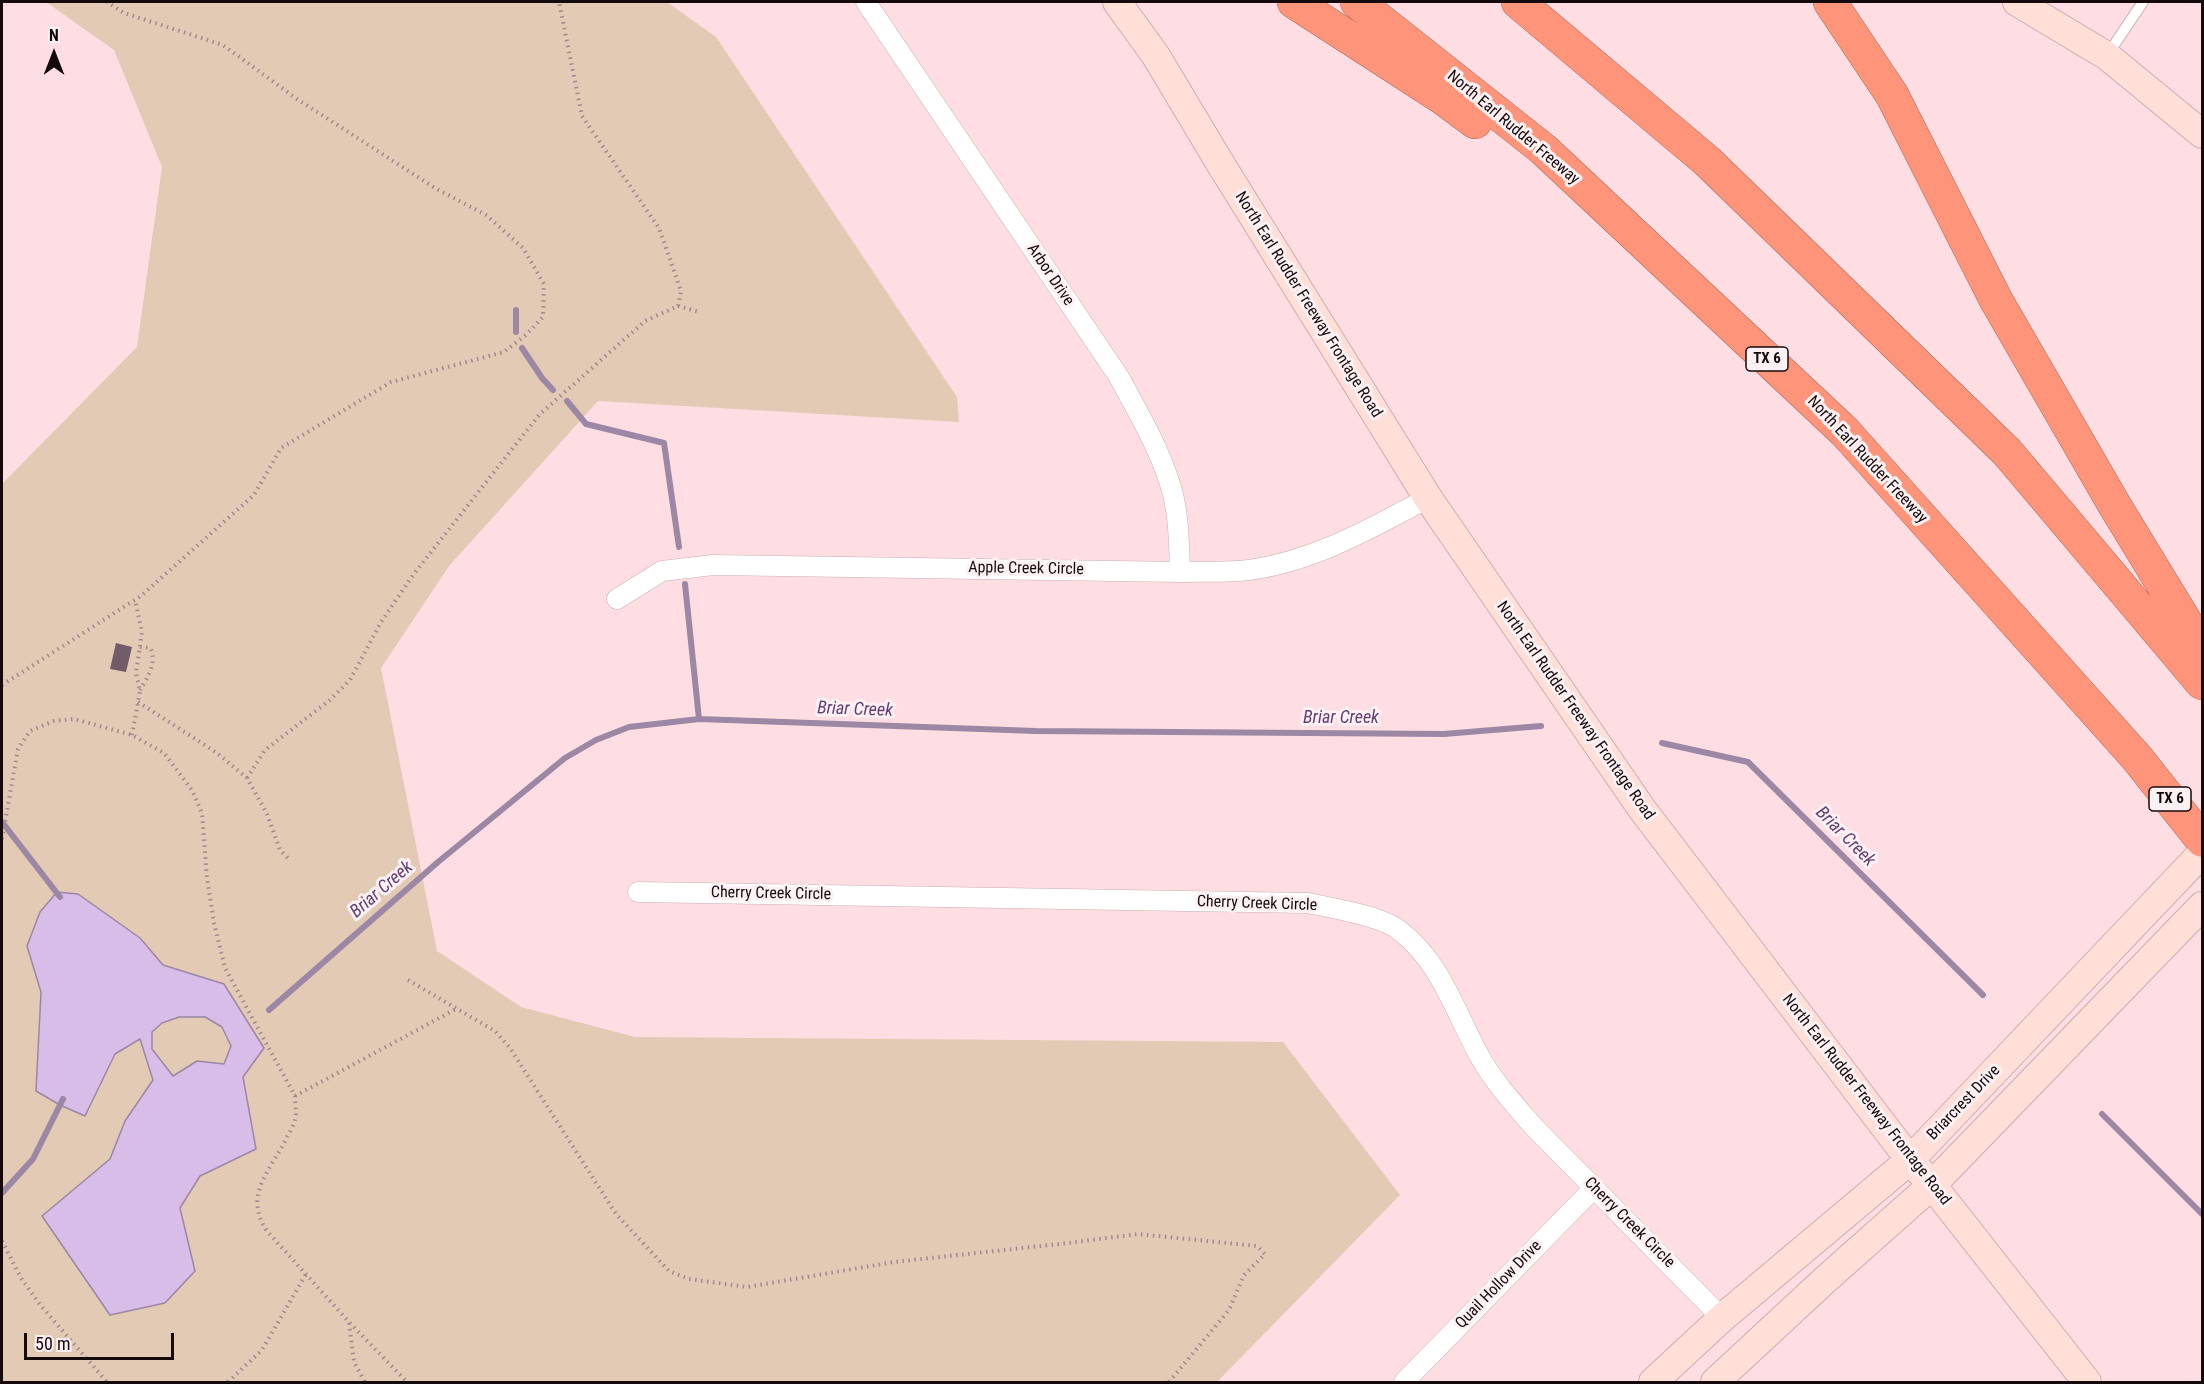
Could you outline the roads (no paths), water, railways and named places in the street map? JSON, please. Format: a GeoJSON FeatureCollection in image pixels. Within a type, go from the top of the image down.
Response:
{"type":"FeatureCollection","features":[{"type":"Feature","properties":{"kind":"highway"},"geometry":{"type":"LineString","coordinates":[[1294,2],[1444,99],[1685,282]]}},
{"type":"Feature","properties":{"kind":"highway","name":"North Earl Rudder Freeway"},"geometry":{"type":"LineString","coordinates":[[1357,2],[1543,149],[1845,432],[2137,758],[2202,840]]}},
{"type":"Feature","properties":{"kind":"highway"},"geometry":{"type":"LineString","coordinates":[[1518,2],[1707,161],[2007,452],[2202,683]]}},
{"type":"Feature","properties":{"kind":"highway"},"geometry":{"type":"LineString","coordinates":[[1830,2],[1892,95],[1996,300],[2115,506],[2202,649]]}},
{"type":"Feature","properties":{"kind":"main road","name":"North Earl Rudder Freeway Frontage Road"},"geometry":{"type":"LineString","coordinates":[[1117,2],[1156,56],[1428,498],[1642,809],[1910,1160],[2087,1383]]}},
{"type":"Feature","properties":{"kind":"main road"},"geometry":{"type":"LineString","coordinates":[[2017,2],[2107,56],[2202,134]]}},
{"type":"Feature","properties":{"kind":"main road","name":"Briarcrest Drive"},"geometry":{"type":"LineString","coordinates":[[1653,1383],[1722,1318],[1910,1160],[2202,853]]}},
{"type":"Feature","properties":{"kind":"main road","name":"Briarcrest Drive"},"geometry":{"type":"LineString","coordinates":[[1715,1383],[1826,1279],[1932,1185],[2202,906]]}},
{"type":"Feature","properties":{"kind":"street","name":"Arbor Drive"},"geometry":{"type":"LineString","coordinates":[[866,2],[1119,377],[1150,436],[1170,482],[1178,526],[1180,572]]}},
{"type":"Feature","properties":{"kind":"street","name":"Apple Creek Circle"},"geometry":{"type":"LineString","coordinates":[[617,599],[662,570],[713,565],[1180,572],[1248,570],[1301,560],[1355,537],[1428,498]]}},
{"type":"Feature","properties":{"kind":"street","name":"Cherry Creek Circle"},"geometry":{"type":"LineString","coordinates":[[638,892],[1308,903],[1360,914],[1399,929],[1424,956],[1445,985],[1481,1058],[1505,1094],[1533,1126],[1722,1318]]}},
{"type":"Feature","properties":{"kind":"street","name":"Quail Hollow Drive"},"geometry":{"type":"LineString","coordinates":[[1404,1383],[1594,1188]]}},
{"type":"Feature","properties":{"kind":"lane"},"geometry":{"type":"LineString","coordinates":[[2107,56],[2142,2]]}},
{"type":"Feature","properties":{"kind":"waterway"},"geometry":{"type":"LineString","coordinates":[[516,310],[516,332]]}},
{"type":"Feature","properties":{"kind":"waterway"},"geometry":{"type":"LineString","coordinates":[[522,348],[553,390]]}},
{"type":"Feature","properties":{"kind":"waterway"},"geometry":{"type":"LineString","coordinates":[[567,401],[586,424],[664,443],[679,547]]}},
{"type":"Feature","properties":{"kind":"waterway"},"geometry":{"type":"LineString","coordinates":[[685,584],[699,719]]}},
{"type":"Feature","properties":{"kind":"waterway","name":"Briar Creek"},"geometry":{"type":"LineString","coordinates":[[269,1010],[438,862],[565,758],[596,740],[629,727],[699,719],[1036,731],[1444,734],[1541,726]]}},
{"type":"Feature","properties":{"kind":"waterway","name":"Briar Creek"},"geometry":{"type":"LineString","coordinates":[[1662,743],[1748,762],[1983,995]]}},
{"type":"Feature","properties":{"kind":"waterway"},"geometry":{"type":"LineString","coordinates":[[2,822],[60,897]]}},
{"type":"Feature","properties":{"kind":"waterway","name":"Briar Creek"},"geometry":{"type":"LineString","coordinates":[[2,1193],[33,1159],[63,1099]]}},
{"type":"Feature","properties":{"kind":"waterway","name":"Briar Creek"},"geometry":{"type":"LineString","coordinates":[[2102,1114],[2202,1214]]}}]}
